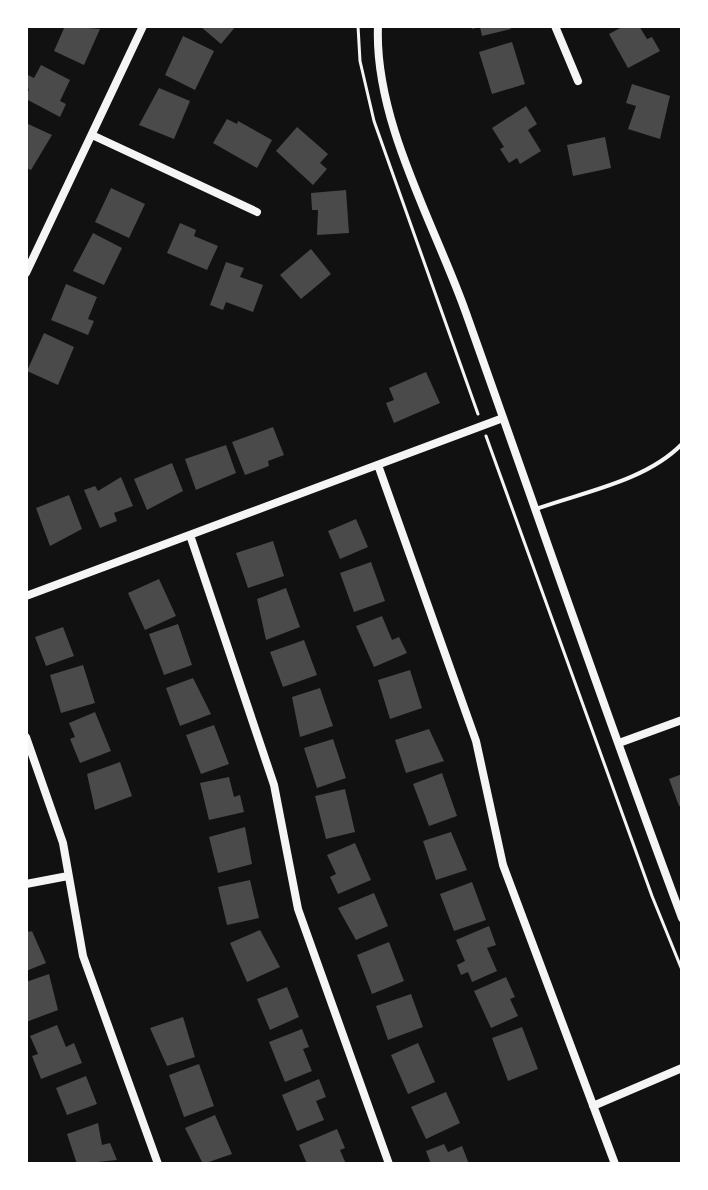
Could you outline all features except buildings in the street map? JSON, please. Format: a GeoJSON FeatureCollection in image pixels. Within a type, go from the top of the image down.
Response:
{"type":"FeatureCollection","features":[{"type":"Feature","properties":{"kind":"street"},"geometry":{"type":"LineString","coordinates":[[26,273],[143,26]]}},
{"type":"Feature","properties":{"kind":"street"},"geometry":{"type":"LineString","coordinates":[[378,26],[377,46],[394,127],[503,418],[682,918]]}},
{"type":"Feature","properties":{"kind":"street"},"geometry":{"type":"LineString","coordinates":[[555,26],[578,81]]}},
{"type":"Feature","properties":{"kind":"street"},"geometry":{"type":"LineString","coordinates":[[92,135],[257,212]]}},
{"type":"Feature","properties":{"kind":"street"},"geometry":{"type":"LineString","coordinates":[[26,596],[503,418]]}},
{"type":"Feature","properties":{"kind":"street"},"geometry":{"type":"LineString","coordinates":[[378,465],[476,741],[503,865],[615,1164]]}},
{"type":"Feature","properties":{"kind":"street"},"geometry":{"type":"LineString","coordinates":[[190,535],[274,785],[298,909],[389,1164]]}},
{"type":"Feature","properties":{"kind":"street"},"geometry":{"type":"LineString","coordinates":[[619,743],[682,720]]}},
{"type":"Feature","properties":{"kind":"street"},"geometry":{"type":"LineString","coordinates":[[26,737],[55,816],[83,956],[158,1164]]}},
{"type":"Feature","properties":{"kind":"street"},"geometry":{"type":"LineString","coordinates":[[26,884],[68,876]]}},
{"type":"Feature","properties":{"kind":"street"},"geometry":{"type":"LineString","coordinates":[[593,1106],[682,1068]]}},
{"type":"Feature","properties":{"kind":"lane"},"geometry":{"type":"LineString","coordinates":[[535,509],[644,470],[668,458],[682,444]]}},
{"type":"Feature","properties":{"kind":"path"},"geometry":{"type":"LineString","coordinates":[[358,26],[360,61],[374,121],[652,896],[682,970]]}}]}
